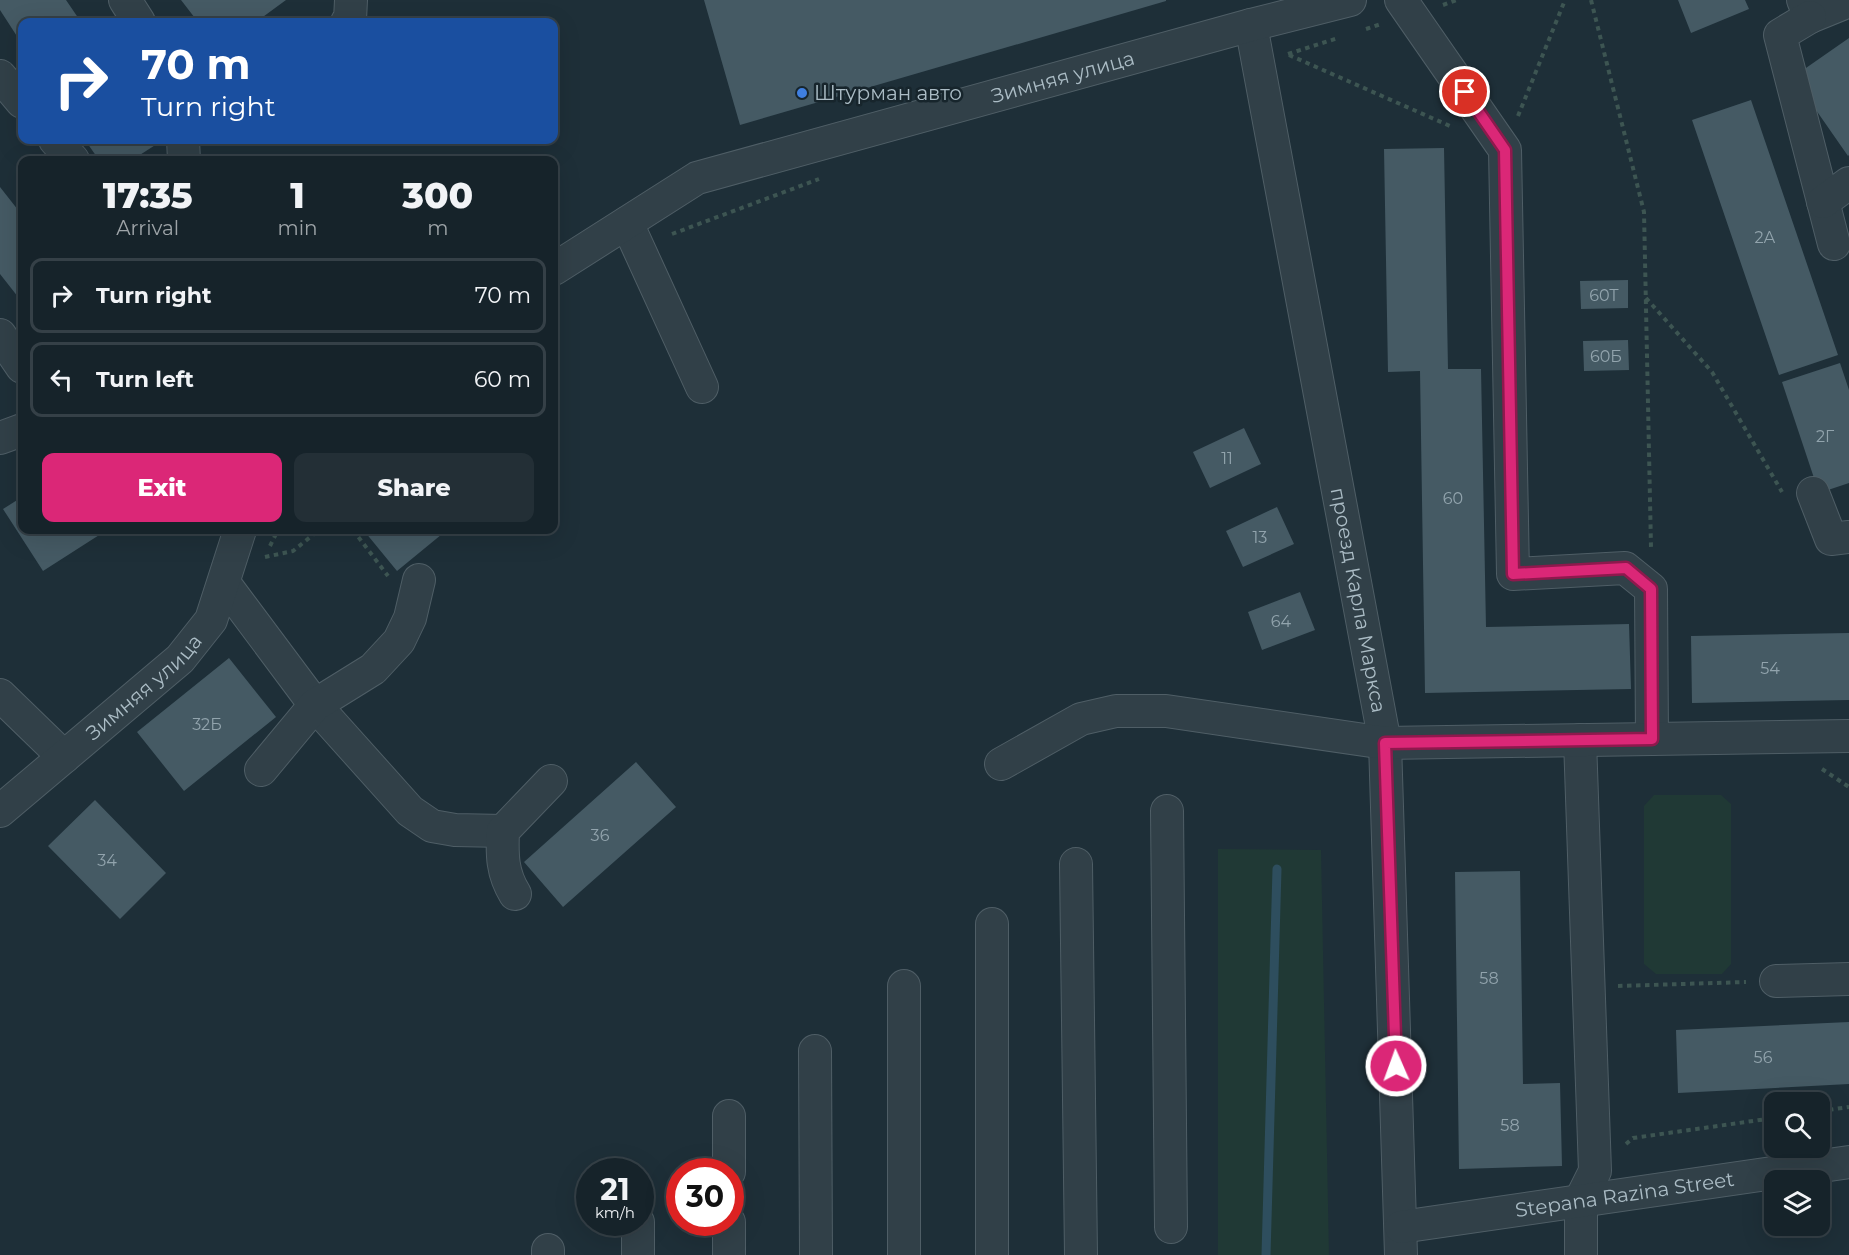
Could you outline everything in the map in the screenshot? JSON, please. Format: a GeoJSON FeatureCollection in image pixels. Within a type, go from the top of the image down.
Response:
{"type":"FeatureCollection","features":[{"type":"Feature","properties":{"kind":"street"},"geometry":{"type":"LineString","coordinates":[[125,0],[136,18]]}},
{"type":"Feature","properties":{"kind":"street"},"geometry":{"type":"LineString","coordinates":[[350,18],[351,0]]}},
{"type":"Feature","properties":{"kind":"street","name":"Зимняя улица"},"geometry":{"type":"LineString","coordinates":[[558,266],[697,178],[1251,25],[1350,0]]}},
{"type":"Feature","properties":{"kind":"street"},"geometry":{"type":"LineString","coordinates":[[1834,244],[1780,35],[1806,9],[1849,1]]}},
{"type":"Feature","properties":{"kind":"street"},"geometry":{"type":"LineString","coordinates":[[1406,7],[1505,150],[1513,574],[1626,568],[1651,589],[1652,739]]}},
{"type":"Feature","properties":{"kind":"street","name":"проезд Карла Маркса"},"geometry":{"type":"LineString","coordinates":[[1251,25],[1385,743],[1401,1241]]}},
{"type":"Feature","properties":{"kind":"street"},"geometry":{"type":"LineString","coordinates":[[0,76],[18,97]]}},
{"type":"Feature","properties":{"kind":"street"},"geometry":{"type":"LineString","coordinates":[[59,144],[69,156]]}},
{"type":"Feature","properties":{"kind":"street"},"geometry":{"type":"LineString","coordinates":[[1823,202],[1849,183]]}},
{"type":"Feature","properties":{"kind":"street"},"geometry":{"type":"LineString","coordinates":[[627,223],[702,387]]}},
{"type":"Feature","properties":{"kind":"street"},"geometry":{"type":"LineString","coordinates":[[0,335],[18,361]]}},
{"type":"Feature","properties":{"kind":"street"},"geometry":{"type":"LineString","coordinates":[[0,438],[18,431]]}},
{"type":"Feature","properties":{"kind":"street"},"geometry":{"type":"LineString","coordinates":[[1813,493],[1831,539],[1849,537]]}},
{"type":"Feature","properties":{"kind":"street","name":"Зимняя улица"},"geometry":{"type":"LineString","coordinates":[[0,811],[180,659],[211,620],[239,534]]}},
{"type":"Feature","properties":{"kind":"street"},"geometry":{"type":"LineString","coordinates":[[224,583],[315,705],[410,811],[432,826],[455,830],[503,831]]}},
{"type":"Feature","properties":{"kind":"street"},"geometry":{"type":"LineString","coordinates":[[261,770],[315,705],[373,669],[399,641],[416,594]]}},
{"type":"Feature","properties":{"kind":"street"},"geometry":{"type":"LineString","coordinates":[[0,695],[64,757]]}},
{"type":"Feature","properties":{"kind":"street"},"geometry":{"type":"LineString","coordinates":[[1000,764],[1081,719],[1116,711],[1166,711],[1385,743],[1849,736]]}},
{"type":"Feature","properties":{"kind":"street"},"geometry":{"type":"LineString","coordinates":[[1580,740],[1595,1171],[1581,1199],[1581,1255]]}},
{"type":"Feature","properties":{"kind":"street"},"geometry":{"type":"LineString","coordinates":[[515,894],[507,880],[502,861],[503,831],[551,781]]}},
{"type":"Feature","properties":{"kind":"street"},"geometry":{"type":"LineString","coordinates":[[1167,811],[1171,1227]]}},
{"type":"Feature","properties":{"kind":"street"},"geometry":{"type":"LineString","coordinates":[[1076,864],[1081,1255]]}},
{"type":"Feature","properties":{"kind":"street"},"geometry":{"type":"LineString","coordinates":[[992,924],[992,1255]]}},
{"type":"Feature","properties":{"kind":"street"},"geometry":{"type":"LineString","coordinates":[[1776,981],[1849,979]]}},
{"type":"Feature","properties":{"kind":"street"},"geometry":{"type":"LineString","coordinates":[[904,986],[904,1255]]}},
{"type":"Feature","properties":{"kind":"street"},"geometry":{"type":"LineString","coordinates":[[815,1051],[816,1255]]}},
{"type":"Feature","properties":{"kind":"street"},"geometry":{"type":"LineString","coordinates":[[729,1116],[729,1158]]}},
{"type":"Feature","properties":{"kind":"street","name":"Stepana Razina Street"},"geometry":{"type":"LineString","coordinates":[[1401,1241],[1581,1199],[1849,1162]]}},
{"type":"Feature","properties":{"kind":"street"},"geometry":{"type":"LineString","coordinates":[[638,1236],[638,1255]]}},
{"type":"Feature","properties":{"kind":"street"},"geometry":{"type":"LineString","coordinates":[[729,1236],[729,1255]]}},
{"type":"Feature","properties":{"kind":"path"},"geometry":{"type":"LineString","coordinates":[[1355,33],[1406,7],[1457,0]]}},
{"type":"Feature","properties":{"kind":"path"},"geometry":{"type":"LineString","coordinates":[[1505,150],[1565,0]]}},
{"type":"Feature","properties":{"kind":"path"},"geometry":{"type":"LineString","coordinates":[[1591,0],[1644,212],[1651,589]]}},
{"type":"Feature","properties":{"kind":"path"},"geometry":{"type":"LineString","coordinates":[[1344,36],[1288,54],[1461,131]]}},
{"type":"Feature","properties":{"kind":"path"},"geometry":{"type":"LineString","coordinates":[[1646,297],[1712,372],[1785,497],[1813,493]]}},
{"type":"Feature","properties":{"kind":"path"},"geometry":{"type":"LineString","coordinates":[[265,557],[293,551],[314,534]]}},
{"type":"Feature","properties":{"kind":"path"},"geometry":{"type":"LineString","coordinates":[[357,534],[416,594]]}},
{"type":"Feature","properties":{"kind":"path"},"geometry":{"type":"LineString","coordinates":[[1588,987],[1776,981]]}},
{"type":"Feature","properties":{"kind":"path"},"geometry":{"type":"LineString","coordinates":[[1830,1110],[1849,1107]]}},
{"type":"Feature","properties":{"kind":"green space"},"geometry":{"type":"Polygon","coordinates":[[[1654,795],[1721,795],[1731,804],[1731,964],[1722,974],[1656,974],[1644,964],[1644,806],[1654,795]]]}},
{"type":"Feature","properties":{"kind":"green space"},"geometry":{"type":"Polygon","coordinates":[[[1218,849],[1321,850],[1329,1255],[1218,1255],[1218,849]]]}},
{"type":"Feature","properties":{"kind":"building"},"geometry":{"type":"Polygon","coordinates":[[[0,0],[66,0],[78,18],[18,18],[18,38],[0,10],[0,0]]]}},
{"type":"Feature","properties":{"kind":"building"},"geometry":{"type":"Polygon","coordinates":[[[181,0],[286,0],[261,18],[195,18],[181,0]]]}},
{"type":"Feature","properties":{"kind":"building"},"geometry":{"type":"Polygon","coordinates":[[[704,0],[1166,0],[1166,1],[740,125],[704,0]]]}},
{"type":"Feature","properties":{"kind":"building"},"geometry":{"type":"Polygon","coordinates":[[[1678,0],[1745,0],[1749,9],[1691,33],[1678,0]]]}},
{"type":"Feature","properties":{"kind":"building"},"geometry":{"type":"Polygon","coordinates":[[[1849,38],[1849,155],[1848,156],[1793,77],[1849,38]]]}},
{"type":"Feature","properties":{"kind":"building"},"geometry":{"type":"Polygon","coordinates":[[[1751,100],[1838,355],[1779,375],[1692,120],[1751,100]]]}},
{"type":"Feature","properties":{"kind":"building"},"geometry":{"type":"Polygon","coordinates":[[[88,144],[157,144],[138,156],[96,156],[88,144]]]}},
{"type":"Feature","properties":{"kind":"building"},"geometry":{"type":"Polygon","coordinates":[[[1444,148],[1448,369],[1481,369],[1486,627],[1629,624],[1631,689],[1425,693],[1420,371],[1388,372],[1384,149],[1444,148]]]}},
{"type":"Feature","properties":{"kind":"building"},"geometry":{"type":"Polygon","coordinates":[[[0,187],[18,210],[18,297],[0,274],[0,187]]]}},
{"type":"Feature","properties":{"kind":"building"},"geometry":{"type":"Polygon","coordinates":[[[1628,280],[1628,308],[1581,309],[1580,281],[1628,280]]]}},
{"type":"Feature","properties":{"kind":"building"},"geometry":{"type":"Polygon","coordinates":[[[1628,340],[1629,370],[1584,371],[1583,341],[1628,340]]]}},
{"type":"Feature","properties":{"kind":"building"},"geometry":{"type":"Polygon","coordinates":[[[1840,363],[1849,390],[1849,483],[1819,493],[1782,382],[1840,363]]]}},
{"type":"Feature","properties":{"kind":"building"},"geometry":{"type":"Polygon","coordinates":[[[1244,428],[1261,464],[1210,488],[1193,452],[1244,428]]]}},
{"type":"Feature","properties":{"kind":"building"},"geometry":{"type":"Polygon","coordinates":[[[18,500],[18,532],[3,509],[18,500]]]}},
{"type":"Feature","properties":{"kind":"building"},"geometry":{"type":"Polygon","coordinates":[[[1277,507],[1294,544],[1243,567],[1226,531],[1277,507]]]}},
{"type":"Feature","properties":{"kind":"building"},"geometry":{"type":"Polygon","coordinates":[[[19,534],[101,534],[43,571],[19,534]]]}},
{"type":"Feature","properties":{"kind":"building"},"geometry":{"type":"Polygon","coordinates":[[[367,534],[442,534],[397,571],[367,534]]]}},
{"type":"Feature","properties":{"kind":"building"},"geometry":{"type":"Polygon","coordinates":[[[1300,592],[1315,630],[1262,650],[1248,612],[1300,592]]]}},
{"type":"Feature","properties":{"kind":"building"},"geometry":{"type":"Polygon","coordinates":[[[1849,633],[1849,700],[1692,703],[1691,636],[1849,633]]]}},
{"type":"Feature","properties":{"kind":"building"},"geometry":{"type":"Polygon","coordinates":[[[229,658],[276,717],[184,791],[137,732],[229,658]]]}},
{"type":"Feature","properties":{"kind":"building"},"geometry":{"type":"Polygon","coordinates":[[[636,762],[676,807],[563,907],[524,862],[636,762]]]}},
{"type":"Feature","properties":{"kind":"building"},"geometry":{"type":"Polygon","coordinates":[[[95,800],[166,873],[120,919],[48,846],[95,800]]]}},
{"type":"Feature","properties":{"kind":"building"},"geometry":{"type":"Polygon","coordinates":[[[1520,871],[1523,1084],[1560,1083],[1562,1166],[1459,1169],[1455,872],[1520,871]]]}},
{"type":"Feature","properties":{"kind":"building"},"geometry":{"type":"Polygon","coordinates":[[[1849,1022],[1849,1084],[1678,1093],[1676,1030],[1849,1022]]]}},
{"type":"Feature","properties":{"kind":"waterway"},"geometry":{"type":"LineString","coordinates":[[1266,1255],[1277,869]]}},
{"type":"Feature","properties":{"kind":"place","name":"Штурман авто"},"geometry":{"type":"Point","coordinates":[802,93]}},
{"type":"Feature","properties":{"kind":"route"},"geometry":{"type":"LineString","coordinates":[[1396,1066],[1385,743],[1652,739],[1651,589],[1626,568],[1513,574],[1505,150],[1465,92]]}}]}
